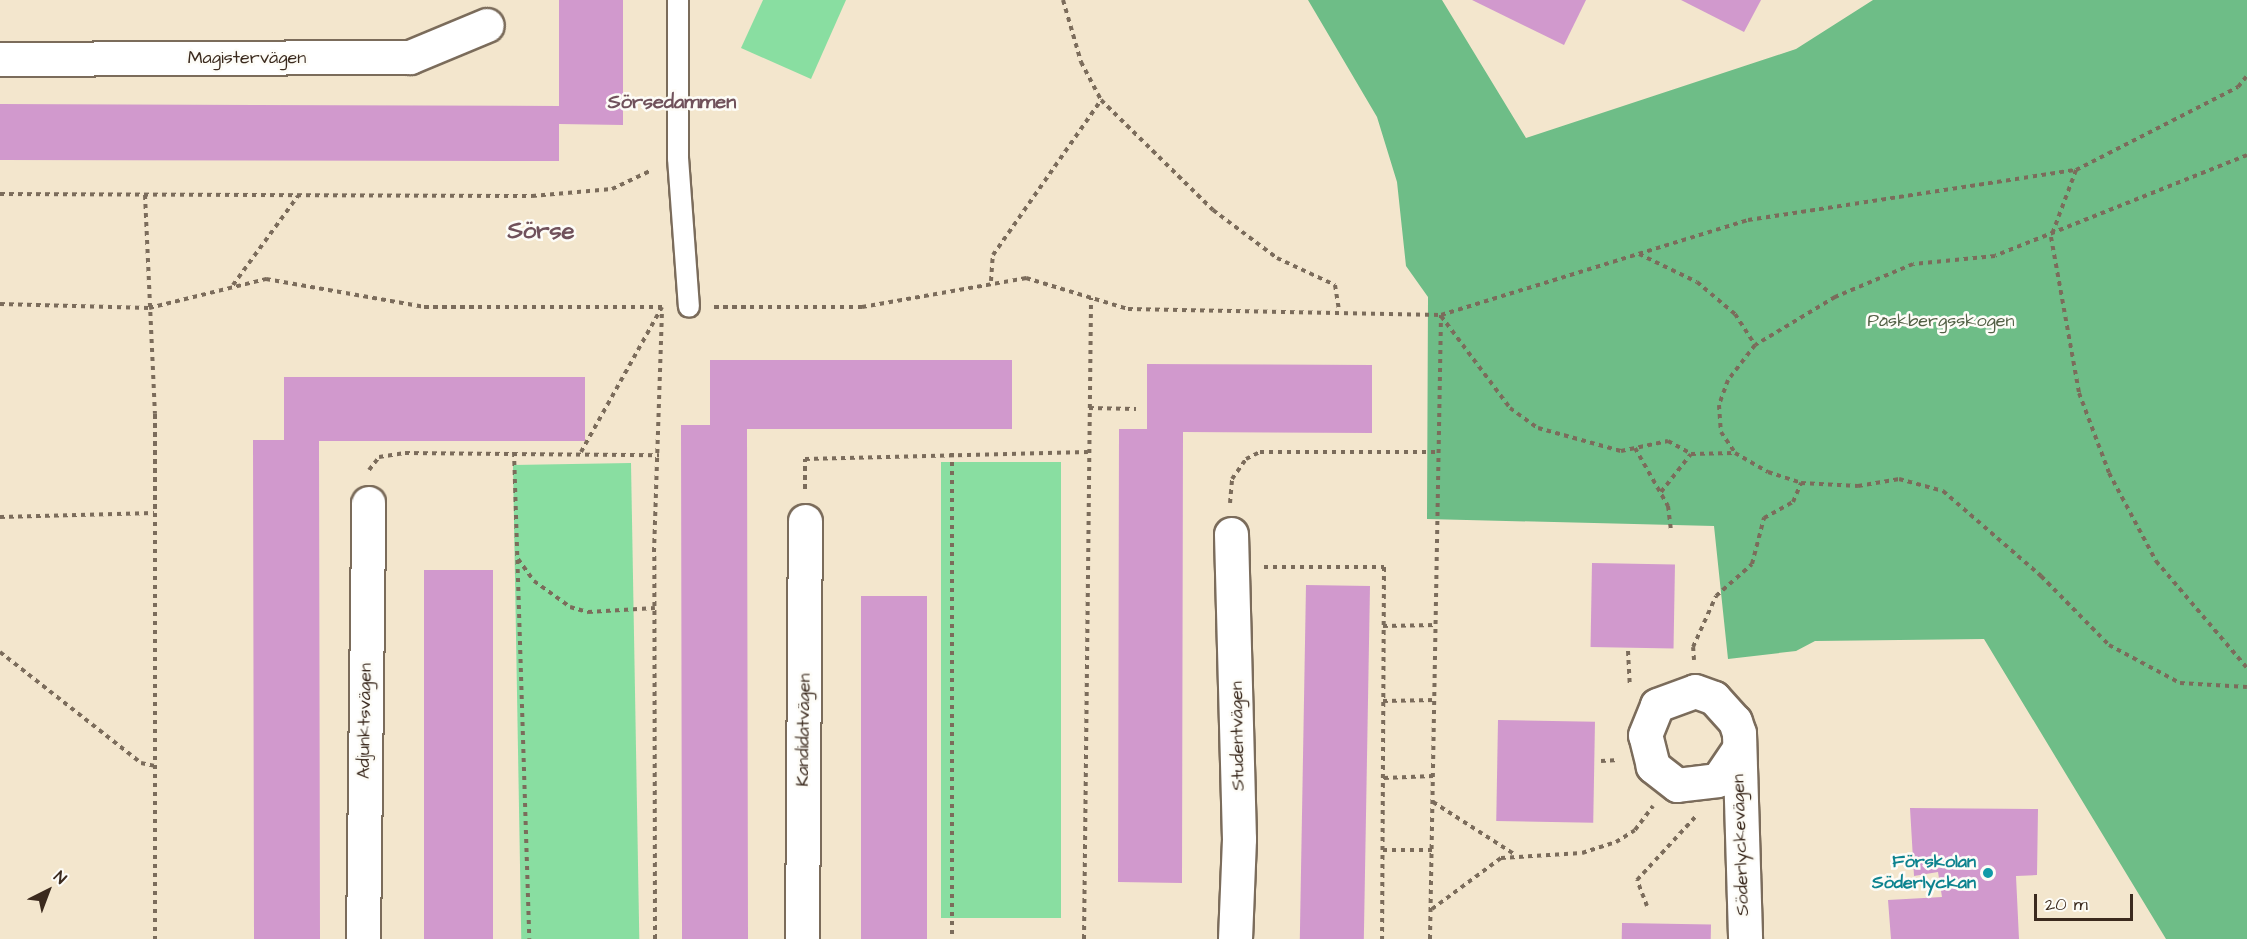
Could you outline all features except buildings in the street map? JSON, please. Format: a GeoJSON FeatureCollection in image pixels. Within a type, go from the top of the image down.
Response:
{"type":"FeatureCollection","features":[{"type":"Feature","properties":{"kind":"street","name":"Magistervägen"},"geometry":{"type":"LineString","coordinates":[[0,59],[410,57],[487,25]]}},
{"type":"Feature","properties":{"kind":"street","name":"Adjunktsvägen"},"geometry":{"type":"LineString","coordinates":[[363,939],[368,503]]}},
{"type":"Feature","properties":{"kind":"street","name":"Kandidatvägen"},"geometry":{"type":"LineString","coordinates":[[802,939],[805,521]]}},
{"type":"Feature","properties":{"kind":"street","name":"Studentvägen"},"geometry":{"type":"LineString","coordinates":[[1231,534],[1239,839],[1236,939]]}},
{"type":"Feature","properties":{"kind":"street","name":"Söderlyckevägen"},"geometry":{"type":"LineString","coordinates":[[1695,691],[1725,707],[1739,733],[1745,939]]}},
{"type":"Feature","properties":{"kind":"street"},"geometry":{"type":"LineString","coordinates":[[1671,782],[1653,766],[1644,735],[1657,705],[1695,691]]}},
{"type":"Feature","properties":{"kind":"street","name":"Söderlyckevägen"},"geometry":{"type":"LineString","coordinates":[[1671,782],[1708,783],[1718,780],[1738,750]]}},
{"type":"Feature","properties":{"kind":"lane"},"geometry":{"type":"LineString","coordinates":[[678,0],[678,158],[689,307]]}},
{"type":"Feature","properties":{"kind":"path"},"geometry":{"type":"LineString","coordinates":[[1063,0],[1081,62],[1101,100],[1213,210],[1277,258],[1335,285],[1339,311]]}},
{"type":"Feature","properties":{"kind":"path"},"geometry":{"type":"LineString","coordinates":[[0,304],[149,308],[266,279],[424,307],[862,307],[923,300],[991,282],[1046,280],[1091,298],[1128,309],[1339,311],[1441,315],[1748,220],[2076,170],[2238,87],[2247,76]]}},
{"type":"Feature","properties":{"kind":"path"},"geometry":{"type":"LineString","coordinates":[[991,282],[993,255],[1101,100]]}},
{"type":"Feature","properties":{"kind":"path"},"geometry":{"type":"LineString","coordinates":[[1735,453],[1721,432],[1719,405],[1728,380],[1755,345],[1835,297],[1913,264],[1995,256],[2051,237],[2247,155]]}},
{"type":"Feature","properties":{"kind":"path"},"geometry":{"type":"LineString","coordinates":[[0,194],[532,196],[612,189],[678,158]]}},
{"type":"Feature","properties":{"kind":"path"},"geometry":{"type":"LineString","coordinates":[[2076,170],[2051,237],[2079,393],[2109,473],[2156,561],[2247,668]]}},
{"type":"Feature","properties":{"kind":"path"},"geometry":{"type":"LineString","coordinates":[[145,195],[154,513],[155,939]]}},
{"type":"Feature","properties":{"kind":"path"},"geometry":{"type":"LineString","coordinates":[[233,286],[298,196]]}},
{"type":"Feature","properties":{"kind":"path"},"geometry":{"type":"LineString","coordinates":[[1639,254],[1697,282],[1734,314],[1755,345]]}},
{"type":"Feature","properties":{"kind":"path"},"geometry":{"type":"LineString","coordinates":[[1084,939],[1091,298]]}},
{"type":"Feature","properties":{"kind":"path"},"geometry":{"type":"LineString","coordinates":[[581,452],[662,307]]}},
{"type":"Feature","properties":{"kind":"path"},"geometry":{"type":"LineString","coordinates":[[655,939],[655,608],[662,307]]}},
{"type":"Feature","properties":{"kind":"path"},"geometry":{"type":"LineString","coordinates":[[1441,315],[1510,408],[1538,428],[1606,448],[1635,448],[1668,441],[1691,454],[1735,453],[1801,483],[1858,486],[1899,480],[1942,491],[2041,576],[2109,645],[2180,683],[2247,687]]}},
{"type":"Feature","properties":{"kind":"path"},"geometry":{"type":"LineString","coordinates":[[1430,939],[1441,315]]}},
{"type":"Feature","properties":{"kind":"path"},"geometry":{"type":"LineString","coordinates":[[1089,408],[1136,409]]}},
{"type":"Feature","properties":{"kind":"path"},"geometry":{"type":"LineString","coordinates":[[1635,448],[1661,492],[1671,531]]}},
{"type":"Feature","properties":{"kind":"path"},"geometry":{"type":"LineString","coordinates":[[368,503],[369,469],[379,457],[581,452],[659,455]]}},
{"type":"Feature","properties":{"kind":"path"},"geometry":{"type":"LineString","coordinates":[[805,521],[805,459],[952,453],[1088,452]]}},
{"type":"Feature","properties":{"kind":"path"},"geometry":{"type":"LineString","coordinates":[[1231,534],[1232,479],[1246,459],[1260,452],[1438,452]]}},
{"type":"Feature","properties":{"kind":"path"},"geometry":{"type":"LineString","coordinates":[[514,453],[529,939]]}},
{"type":"Feature","properties":{"kind":"path"},"geometry":{"type":"LineString","coordinates":[[952,453],[952,939]]}},
{"type":"Feature","properties":{"kind":"path"},"geometry":{"type":"LineString","coordinates":[[1661,492],[1691,454]]}},
{"type":"Feature","properties":{"kind":"path"},"geometry":{"type":"LineString","coordinates":[[1695,691],[1693,647],[1716,596],[1752,564],[1764,518],[1793,502],[1801,483]]}},
{"type":"Feature","properties":{"kind":"path"},"geometry":{"type":"LineString","coordinates":[[0,517],[154,513]]}},
{"type":"Feature","properties":{"kind":"path"},"geometry":{"type":"LineString","coordinates":[[517,558],[534,581],[570,607],[588,612],[655,608]]}},
{"type":"Feature","properties":{"kind":"path"},"geometry":{"type":"LineString","coordinates":[[1233,567],[1384,567],[1382,939]]}},
{"type":"Feature","properties":{"kind":"path"},"geometry":{"type":"LineString","coordinates":[[1383,626],[1436,625]]}},
{"type":"Feature","properties":{"kind":"path"},"geometry":{"type":"LineString","coordinates":[[0,652],[141,763],[155,766]]}},
{"type":"Feature","properties":{"kind":"path"},"geometry":{"type":"LineString","coordinates":[[1383,701],[1435,700]]}},
{"type":"Feature","properties":{"kind":"path"},"geometry":{"type":"LineString","coordinates":[[1384,778],[1433,776]]}},
{"type":"Feature","properties":{"kind":"path"},"geometry":{"type":"LineString","coordinates":[[1431,909],[1473,874],[1514,854],[1582,853],[1616,842],[1635,830],[1671,782]]}},
{"type":"Feature","properties":{"kind":"path"},"geometry":{"type":"LineString","coordinates":[[1647,906],[1637,880],[1705,807],[1708,783]]}},
{"type":"Feature","properties":{"kind":"path"},"geometry":{"type":"LineString","coordinates":[[1433,802],[1514,854]]}},
{"type":"Feature","properties":{"kind":"path"},"geometry":{"type":"LineString","coordinates":[[1383,850],[1432,850]]}},
{"type":"Feature","properties":{"kind":"green space"},"geometry":{"type":"Polygon","coordinates":[[[763,0],[846,0],[811,79],[741,48],[763,0]]]}},
{"type":"Feature","properties":{"kind":"green space","name":"Påskbergsskogen"},"geometry":{"type":"Polygon","coordinates":[[[1308,0],[1442,0],[1526,138],[1796,49],[1873,0],[2247,0],[2247,939],[2166,939],[1984,639],[1815,641],[1796,651],[1728,659],[1714,526],[1427,519],[1428,297],[1406,266],[1397,182],[1377,117],[1308,0]]]}},
{"type":"Feature","properties":{"kind":"green space"},"geometry":{"type":"Polygon","coordinates":[[[941,462],[1061,462],[1061,918],[941,918],[941,462]]]}},
{"type":"Feature","properties":{"kind":"green space"},"geometry":{"type":"Polygon","coordinates":[[[631,463],[639,939],[521,939],[513,465],[631,463]]]}},
{"type":"Feature","properties":{"kind":"place","name":"Förskolan Söderlyckan"},"geometry":{"type":"Point","coordinates":[1988,873]}},
{"type":"Feature","properties":{"kind":"district","name":"Sörsedammen"},"geometry":{"type":"Point","coordinates":[672,102]}},
{"type":"Feature","properties":{"kind":"district","name":"Sörse"},"geometry":{"type":"Point","coordinates":[541,232]}}]}
